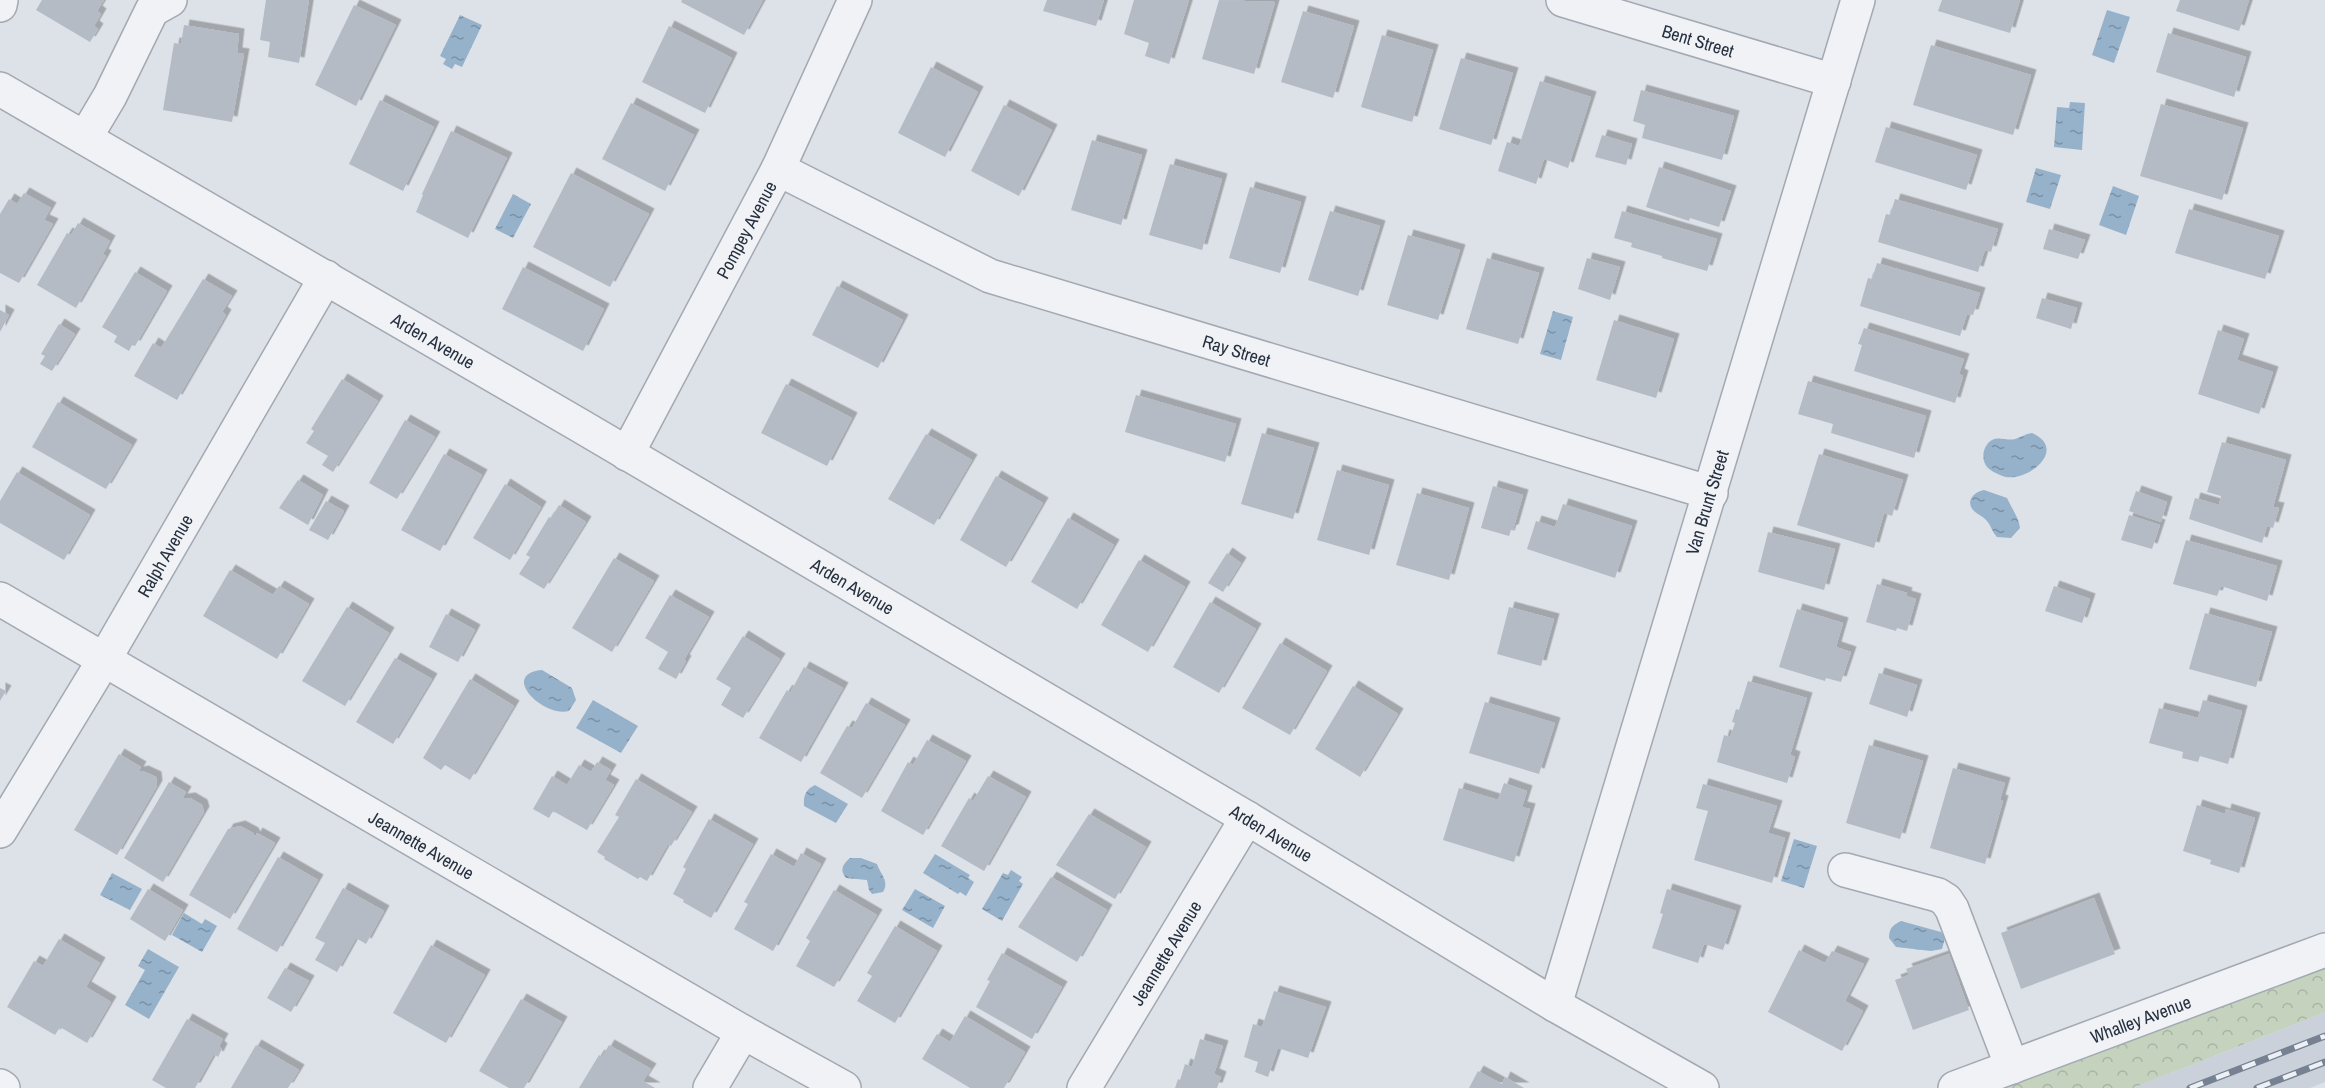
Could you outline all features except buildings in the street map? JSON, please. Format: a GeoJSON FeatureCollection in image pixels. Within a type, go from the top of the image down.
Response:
{"type":"FeatureCollection","features":[{"type":"Feature","properties":{"kind":"street"},"geometry":{"type":"LineString","coordinates":[[0,5],[1,0]]}},
{"type":"Feature","properties":{"kind":"street"},"geometry":{"type":"LineString","coordinates":[[85,138],[110,96],[152,10],[170,0]]}},
{"type":"Feature","properties":{"kind":"street","name":"Pompey Avenue"},"geometry":{"type":"LineString","coordinates":[[627,454],[778,168],[855,0]]}},
{"type":"Feature","properties":{"kind":"street","name":"Bent Street"},"geometry":{"type":"LineString","coordinates":[[1563,0],[1834,81]]}},
{"type":"Feature","properties":{"kind":"street","name":"Van Brunt Street"},"geometry":{"type":"LineString","coordinates":[[1556,1005],[1858,0]]}},
{"type":"Feature","properties":{"kind":"street","name":"Arden Avenue"},"geometry":{"type":"LineString","coordinates":[[0,89],[326,277],[1247,818],[1556,1005],[1702,1088]]}},
{"type":"Feature","properties":{"kind":"street","name":"Ray Street"},"geometry":{"type":"LineString","coordinates":[[778,168],[990,276],[1711,493]]}},
{"type":"Feature","properties":{"kind":"street","name":"Ralph Avenue"},"geometry":{"type":"LineString","coordinates":[[0,831],[104,660],[326,277]]}},
{"type":"Feature","properties":{"kind":"street","name":"Jeannette Avenue"},"geometry":{"type":"LineString","coordinates":[[0,599],[743,1032],[844,1088]]}},
{"type":"Feature","properties":{"kind":"street","name":"Jeannette Avenue"},"geometry":{"type":"LineString","coordinates":[[1084,1088],[1247,818]]}},
{"type":"Feature","properties":{"kind":"street"},"geometry":{"type":"LineString","coordinates":[[1845,870],[1938,895],[1946,900],[1952,909],[2012,1067]]}},
{"type":"Feature","properties":{"kind":"street","name":"Whalley Avenue"},"geometry":{"type":"LineString","coordinates":[[1955,1088],[2325,950]]}},
{"type":"Feature","properties":{"kind":"street"},"geometry":{"type":"LineString","coordinates":[[710,1088],[743,1032]]}},
{"type":"Feature","properties":{"kind":"shaded area"},"geometry":{"type":"Polygon","coordinates":[[[2325,1012],[2325,1082],[2310,1088],[2133,1088],[2325,1012]]]}},
{"type":"Feature","properties":{"kind":"green space"},"geometry":{"type":"Polygon","coordinates":[[[2325,968],[2325,1012],[2133,1088],[2001,1088],[2325,968]]]}},
{"type":"Feature","properties":{"kind":"water"},"geometry":{"type":"Polygon","coordinates":[[[2107,10],[2130,17],[2114,63],[2092,55],[2107,10]]]}},
{"type":"Feature","properties":{"kind":"water"},"geometry":{"type":"Polygon","coordinates":[[[460,15],[482,25],[462,67],[455,64],[452,69],[443,64],[446,59],[440,56],[460,15]]]}},
{"type":"Feature","properties":{"kind":"water"},"geometry":{"type":"Polygon","coordinates":[[[2070,102],[2085,103],[2082,150],[2054,147],[2057,107],[2069,108],[2070,102]]]}},
{"type":"Feature","properties":{"kind":"water"},"geometry":{"type":"Polygon","coordinates":[[[2036,168],[2061,175],[2050,209],[2026,202],[2036,168]]]}},
{"type":"Feature","properties":{"kind":"water"},"geometry":{"type":"Polygon","coordinates":[[[2113,186],[2139,196],[2126,235],[2099,225],[2113,186]]]}},
{"type":"Feature","properties":{"kind":"water"},"geometry":{"type":"Polygon","coordinates":[[[513,194],[531,204],[513,238],[495,229],[513,194]]]}},
{"type":"Feature","properties":{"kind":"water"},"geometry":{"type":"Polygon","coordinates":[[[1553,311],[1573,317],[1561,360],[1540,354],[1553,311]]]}},
{"type":"Feature","properties":{"kind":"water"},"geometry":{"type":"Polygon","coordinates":[[[2032,433],[2043,440],[2047,448],[2045,457],[2039,465],[2020,476],[2009,477],[1989,469],[1984,461],[1984,453],[1989,442],[1998,438],[2015,439],[2032,433]]]}},
{"type":"Feature","properties":{"kind":"water"},"geometry":{"type":"Polygon","coordinates":[[[1984,490],[2007,498],[2017,516],[2020,528],[2011,538],[1997,537],[1986,520],[1971,508],[1972,498],[1984,490]]]}},
{"type":"Feature","properties":{"kind":"water"},"geometry":{"type":"Polygon","coordinates":[[[542,670],[572,688],[576,700],[569,711],[548,708],[530,695],[525,687],[524,679],[530,673],[542,670]]]}},
{"type":"Feature","properties":{"kind":"water"},"geometry":{"type":"Polygon","coordinates":[[[593,700],[638,726],[621,753],[576,728],[593,700]]]}},
{"type":"Feature","properties":{"kind":"water"},"geometry":{"type":"Polygon","coordinates":[[[815,785],[848,804],[836,823],[804,806],[806,793],[815,785]]]}},
{"type":"Feature","properties":{"kind":"water"},"geometry":{"type":"Polygon","coordinates":[[[1794,839],[1817,846],[1804,888],[1781,881],[1794,839]]]}},
{"type":"Feature","properties":{"kind":"water"},"geometry":{"type":"Polygon","coordinates":[[[935,854],[970,875],[968,878],[974,882],[966,896],[960,892],[958,894],[923,873],[935,854]]]}},
{"type":"Feature","properties":{"kind":"water"},"geometry":{"type":"Polygon","coordinates":[[[850,858],[861,858],[877,864],[885,881],[883,892],[872,894],[867,880],[846,878],[843,867],[850,858]]]}},
{"type":"Feature","properties":{"kind":"water"},"geometry":{"type":"Polygon","coordinates":[[[1011,870],[1022,877],[1019,881],[1023,884],[1002,921],[982,909],[1003,873],[1008,875],[1011,870]]]}},
{"type":"Feature","properties":{"kind":"water"},"geometry":{"type":"Polygon","coordinates":[[[112,873],[142,889],[130,910],[100,895],[112,873]]]}},
{"type":"Feature","properties":{"kind":"water"},"geometry":{"type":"Polygon","coordinates":[[[915,889],[945,906],[933,928],[902,910],[915,889]]]}},
{"type":"Feature","properties":{"kind":"water"},"geometry":{"type":"Polygon","coordinates":[[[184,913],[202,924],[205,919],[217,926],[202,952],[172,935],[184,913]]]}},
{"type":"Feature","properties":{"kind":"water"},"geometry":{"type":"Polygon","coordinates":[[[1901,921],[1941,932],[1945,938],[1942,949],[1931,951],[1896,947],[1889,935],[1892,927],[1901,921]]]}},
{"type":"Feature","properties":{"kind":"water"},"geometry":{"type":"Polygon","coordinates":[[[148,949],[179,967],[149,1019],[125,1005],[145,970],[138,966],[148,949]]]}},
{"type":"Feature","properties":{"kind":"railway"},"geometry":{"type":"LineString","coordinates":[[2190,1088],[2325,1036]]}},
{"type":"Feature","properties":{"kind":"railway"},"geometry":{"type":"LineString","coordinates":[[2257,1088],[2325,1062]]}}]}
